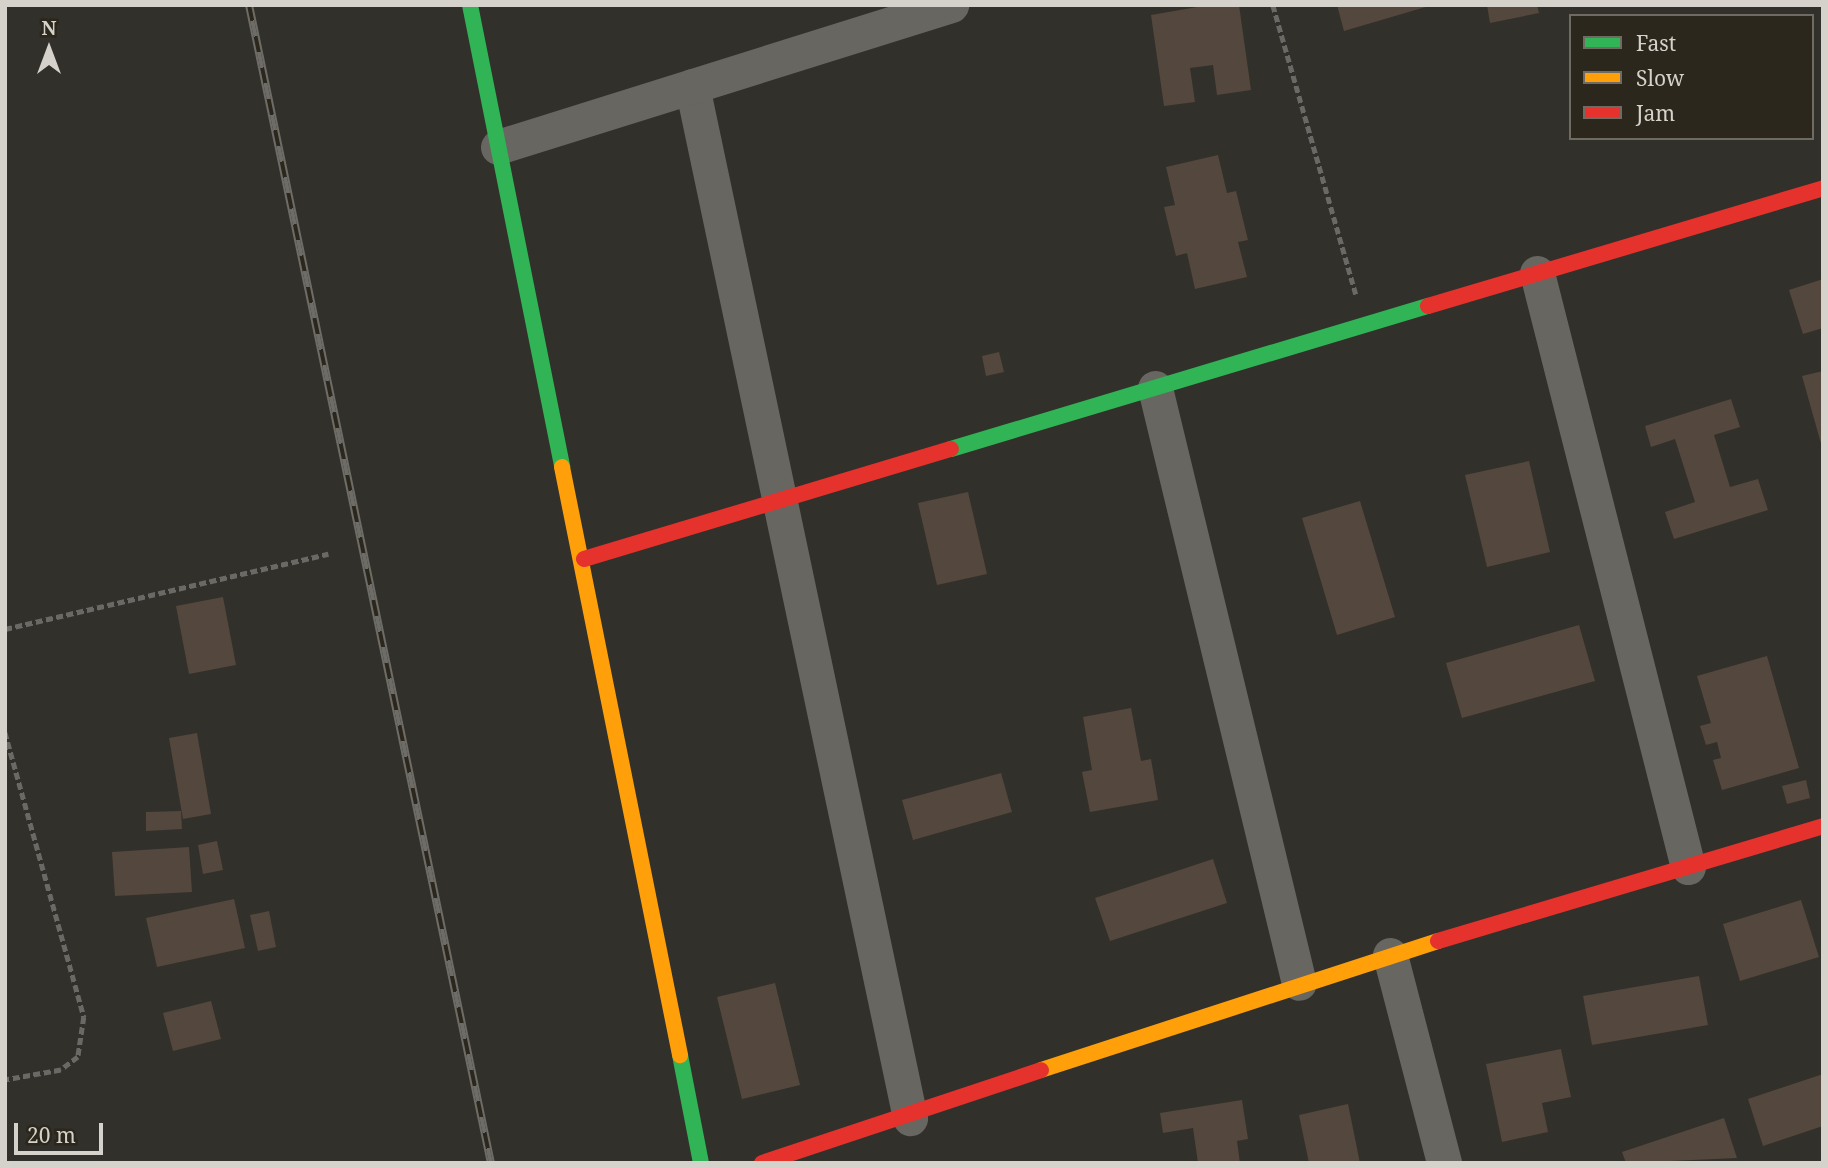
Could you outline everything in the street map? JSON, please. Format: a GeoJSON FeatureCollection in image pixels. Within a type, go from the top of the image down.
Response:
{"type":"FeatureCollection","features":[{"type":"Feature","properties":{"kind":"street"},"geometry":{"type":"LineString","coordinates":[[470,5],[584,559],[701,1163]]}},
{"type":"Feature","properties":{"kind":"street"},"geometry":{"type":"LineString","coordinates":[[498,147],[951,5]]}},
{"type":"Feature","properties":{"kind":"street"},"geometry":{"type":"LineString","coordinates":[[692,86],[910,1118]]}},
{"type":"Feature","properties":{"kind":"street"},"geometry":{"type":"LineString","coordinates":[[584,559],[780,505],[1155,388],[1823,188]]}},
{"type":"Feature","properties":{"kind":"street"},"geometry":{"type":"LineString","coordinates":[[1537,274],[1688,867]]}},
{"type":"Feature","properties":{"kind":"street"},"geometry":{"type":"LineString","coordinates":[[1155,388],[1299,983]]}},
{"type":"Feature","properties":{"kind":"street"},"geometry":{"type":"LineString","coordinates":[[762,1163],[910,1118],[1299,983],[1823,826]]}},
{"type":"Feature","properties":{"kind":"street"},"geometry":{"type":"LineString","coordinates":[[1390,956],[1444,1163]]}},
{"type":"Feature","properties":{"kind":"path"},"geometry":{"type":"LineString","coordinates":[[1273,5],[1364,325]]}},
{"type":"Feature","properties":{"kind":"path"},"geometry":{"type":"LineString","coordinates":[[5,629],[328,554]]}},
{"type":"Feature","properties":{"kind":"path"},"geometry":{"type":"LineString","coordinates":[[5,732],[84,1017],[78,1057],[61,1070],[5,1080]]}},
{"type":"Feature","properties":{"kind":"building"},"geometry":{"type":"Polygon","coordinates":[[[1209,5],[1239,5],[1251,90],[1217,95],[1213,65],[1190,68],[1195,102],[1164,106],[1151,15],[1209,5]]]}},
{"type":"Feature","properties":{"kind":"building"},"geometry":{"type":"Polygon","coordinates":[[[1337,5],[1428,5],[1429,6],[1344,31],[1337,5]]]}},
{"type":"Feature","properties":{"kind":"building"},"geometry":{"type":"Polygon","coordinates":[[[1487,5],[1537,5],[1539,13],[1490,23],[1487,5]]]}},
{"type":"Feature","properties":{"kind":"building"},"geometry":{"type":"Polygon","coordinates":[[[1218,155],[1227,193],[1236,191],[1248,240],[1238,242],[1247,277],[1195,289],[1187,253],[1176,256],[1164,207],[1175,205],[1166,167],[1218,155]]]}},
{"type":"Feature","properties":{"kind":"building"},"geometry":{"type":"Polygon","coordinates":[[[1823,279],[1823,328],[1803,334],[1789,290],[1823,279]]]}},
{"type":"Feature","properties":{"kind":"building"},"geometry":{"type":"Polygon","coordinates":[[[999,352],[1004,372],[986,376],[982,356],[999,352]]]}},
{"type":"Feature","properties":{"kind":"building"},"geometry":{"type":"Polygon","coordinates":[[[1823,371],[1823,447],[1822,447],[1802,376],[1823,371]]]}},
{"type":"Feature","properties":{"kind":"building"},"geometry":{"type":"Polygon","coordinates":[[[1731,399],[1740,427],[1714,435],[1730,487],[1758,479],[1768,510],[1674,539],[1665,512],[1695,502],[1675,439],[1651,447],[1645,426],[1731,399]]]}},
{"type":"Feature","properties":{"kind":"building"},"geometry":{"type":"Polygon","coordinates":[[[1529,461],[1550,552],[1487,567],[1465,475],[1529,461]]]}},
{"type":"Feature","properties":{"kind":"building"},"geometry":{"type":"Polygon","coordinates":[[[968,492],[987,574],[937,585],[918,503],[968,492]]]}},
{"type":"Feature","properties":{"kind":"building"},"geometry":{"type":"Polygon","coordinates":[[[1360,501],[1395,617],[1337,635],[1302,518],[1360,501]]]}},
{"type":"Feature","properties":{"kind":"building"},"geometry":{"type":"Polygon","coordinates":[[[223,597],[236,665],[189,674],[176,606],[223,597]]]}},
{"type":"Feature","properties":{"kind":"building"},"geometry":{"type":"Polygon","coordinates":[[[1579,625],[1595,681],[1462,718],[1446,663],[1579,625]]]}},
{"type":"Feature","properties":{"kind":"building"},"geometry":{"type":"Polygon","coordinates":[[[1767,656],[1799,768],[1722,790],[1713,760],[1721,758],[1717,742],[1706,745],[1700,726],[1711,723],[1697,676],[1767,656]]]}},
{"type":"Feature","properties":{"kind":"building"},"geometry":{"type":"Polygon","coordinates":[[[1131,708],[1141,761],[1151,759],[1158,800],[1090,812],[1082,772],[1092,770],[1083,717],[1131,708]]]}},
{"type":"Feature","properties":{"kind":"building"},"geometry":{"type":"Polygon","coordinates":[[[197,733],[211,814],[183,819],[169,738],[197,733]]]}},
{"type":"Feature","properties":{"kind":"building"},"geometry":{"type":"Polygon","coordinates":[[[1001,773],[1012,812],[913,840],[902,800],[1001,773]]]}},
{"type":"Feature","properties":{"kind":"building"},"geometry":{"type":"Polygon","coordinates":[[[1806,780],[1810,798],[1787,804],[1782,786],[1806,780]]]}},
{"type":"Feature","properties":{"kind":"building"},"geometry":{"type":"Polygon","coordinates":[[[181,811],[182,829],[146,831],[146,812],[181,811]]]}},
{"type":"Feature","properties":{"kind":"building"},"geometry":{"type":"Polygon","coordinates":[[[217,841],[223,870],[203,874],[198,845],[217,841]]]}},
{"type":"Feature","properties":{"kind":"building"},"geometry":{"type":"Polygon","coordinates":[[[189,847],[192,892],[115,896],[112,852],[189,847]]]}},
{"type":"Feature","properties":{"kind":"building"},"geometry":{"type":"Polygon","coordinates":[[[1213,859],[1227,903],[1110,941],[1095,898],[1213,859]]]}},
{"type":"Feature","properties":{"kind":"building"},"geometry":{"type":"Polygon","coordinates":[[[234,899],[245,948],[157,967],[146,918],[234,899]]]}},
{"type":"Feature","properties":{"kind":"building"},"geometry":{"type":"Polygon","coordinates":[[[1801,900],[1819,957],[1740,981],[1723,924],[1801,900]]]}},
{"type":"Feature","properties":{"kind":"building"},"geometry":{"type":"Polygon","coordinates":[[[269,911],[276,947],[258,951],[250,915],[269,911]]]}},
{"type":"Feature","properties":{"kind":"building"},"geometry":{"type":"Polygon","coordinates":[[[1699,976],[1708,1025],[1592,1045],[1583,996],[1699,976]]]}},
{"type":"Feature","properties":{"kind":"building"},"geometry":{"type":"Polygon","coordinates":[[[775,983],[800,1085],[742,1099],[717,997],[775,983]]]}},
{"type":"Feature","properties":{"kind":"building"},"geometry":{"type":"Polygon","coordinates":[[[211,1001],[221,1039],[173,1051],[163,1013],[211,1001]]]}},
{"type":"Feature","properties":{"kind":"building"},"geometry":{"type":"Polygon","coordinates":[[[1561,1049],[1571,1097],[1542,1103],[1548,1132],[1502,1142],[1486,1064],[1561,1049]]]}},
{"type":"Feature","properties":{"kind":"building"},"geometry":{"type":"Polygon","coordinates":[[[1823,1074],[1823,1126],[1763,1146],[1748,1099],[1823,1074]]]}},
{"type":"Feature","properties":{"kind":"building"},"geometry":{"type":"Polygon","coordinates":[[[1242,1100],[1248,1139],[1237,1141],[1240,1163],[1198,1163],[1193,1128],[1163,1133],[1160,1113],[1242,1100]]]}},
{"type":"Feature","properties":{"kind":"building"},"geometry":{"type":"Polygon","coordinates":[[[1348,1104],[1360,1163],[1309,1163],[1299,1115],[1348,1104]]]}},
{"type":"Feature","properties":{"kind":"building"},"geometry":{"type":"Polygon","coordinates":[[[1724,1118],[1737,1158],[1626,1163],[1622,1152],[1724,1118]]]}},
{"type":"Feature","properties":{"kind":"railway"},"geometry":{"type":"LineString","coordinates":[[249,5],[491,1163]]}},
{"type":"Feature","properties":{"kind":"traffic: fast"},"geometry":{"type":"LineString","coordinates":[[470,5],[562,467]]}},
{"type":"Feature","properties":{"kind":"traffic: fast"},"geometry":{"type":"LineString","coordinates":[[951,449],[1428,306]]}},
{"type":"Feature","properties":{"kind":"traffic: fast"},"geometry":{"type":"LineString","coordinates":[[680,1055],[701,1163]]}},
{"type":"Feature","properties":{"kind":"traffic: slow"},"geometry":{"type":"LineString","coordinates":[[562,467],[680,1055]]}},
{"type":"Feature","properties":{"kind":"traffic: slow"},"geometry":{"type":"LineString","coordinates":[[1041,1070],[1438,941]]}},
{"type":"Feature","properties":{"kind":"traffic: jam"},"geometry":{"type":"LineString","coordinates":[[1428,306],[1823,188]]}},
{"type":"Feature","properties":{"kind":"traffic: jam"},"geometry":{"type":"LineString","coordinates":[[584,559],[951,449]]}},
{"type":"Feature","properties":{"kind":"traffic: jam"},"geometry":{"type":"LineString","coordinates":[[1438,941],[1823,826]]}},
{"type":"Feature","properties":{"kind":"traffic: jam"},"geometry":{"type":"LineString","coordinates":[[762,1163],[1041,1070]]}}]}
